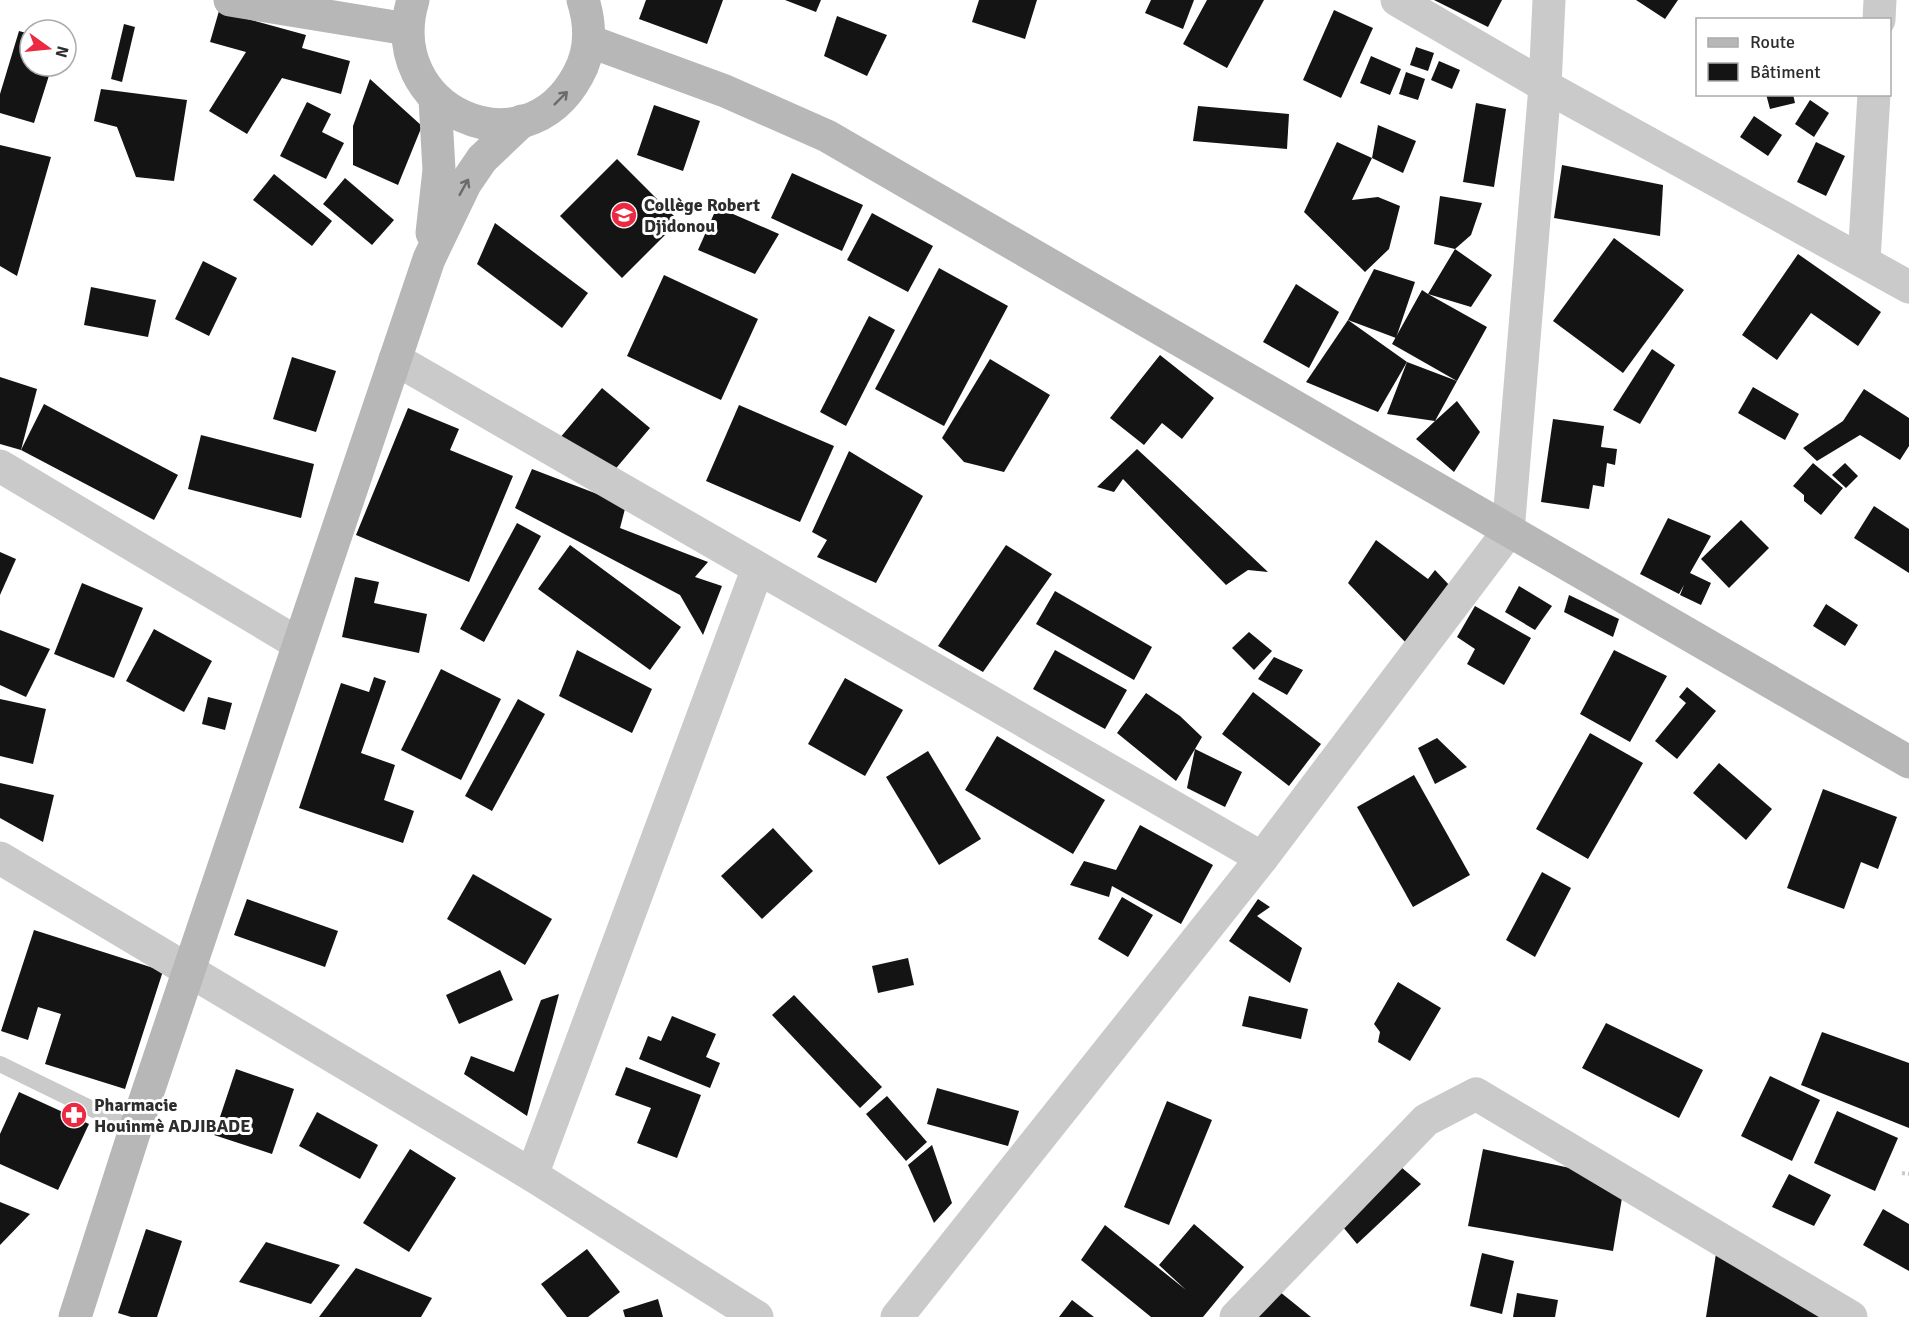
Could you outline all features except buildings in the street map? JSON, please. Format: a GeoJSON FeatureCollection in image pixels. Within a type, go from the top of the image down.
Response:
{"type":"FeatureCollection","features":[{"type":"Feature","properties":{"kind":"main road"},"geometry":{"type":"LineString","coordinates":[[230,0],[410,14],[414,67],[435,99],[447,109],[476,122],[506,124],[522,121],[547,110],[567,92],[582,68],[589,41],[588,19],[583,0]]}},
{"type":"Feature","properties":{"kind":"main road"},"geometry":{"type":"LineString","coordinates":[[589,41],[724,91],[827,136],[1909,762]]}},
{"type":"Feature","properties":{"kind":"main road"},"geometry":{"type":"LineString","coordinates":[[429,259],[439,170],[435,99]]}},
{"type":"Feature","properties":{"kind":"main road"},"geometry":{"type":"LineString","coordinates":[[75,1317],[135,1130],[429,259],[465,184],[476,167],[522,121]]}},
{"type":"Feature","properties":{"kind":"street"},"geometry":{"type":"LineString","coordinates":[[1397,0],[1545,86],[1864,260],[1909,287]]}},
{"type":"Feature","properties":{"kind":"street"},"geometry":{"type":"LineString","coordinates":[[897,1317],[1262,858],[1508,532],[1545,86],[1549,0]]}},
{"type":"Feature","properties":{"kind":"street"},"geometry":{"type":"LineString","coordinates":[[1879,18],[1880,0]]}},
{"type":"Feature","properties":{"kind":"street"},"geometry":{"type":"LineString","coordinates":[[1864,260],[1874,96]]}},
{"type":"Feature","properties":{"kind":"street"},"geometry":{"type":"LineString","coordinates":[[395,359],[1262,858]]}},
{"type":"Feature","properties":{"kind":"street"},"geometry":{"type":"LineString","coordinates":[[0,466],[298,644]]}},
{"type":"Feature","properties":{"kind":"street"},"geometry":{"type":"LineString","coordinates":[[532,1175],[758,568]]}},
{"type":"Feature","properties":{"kind":"street"},"geometry":{"type":"LineString","coordinates":[[0,858],[532,1175],[757,1317]]}},
{"type":"Feature","properties":{"kind":"street"},"geometry":{"type":"LineString","coordinates":[[1236,1317],[1426,1120],[1476,1094],[1851,1317]]}},
{"type":"Feature","properties":{"kind":"lane"},"geometry":{"type":"LineString","coordinates":[[0,1064],[135,1130]]}},
{"type":"Feature","properties":{"kind":"path"},"geometry":{"type":"LineString","coordinates":[[1902,1173],[1909,1174]]}},
{"type":"Feature","properties":{"kind":"place","name":"Collège Robert Djidonou"},"geometry":{"type":"Point","coordinates":[624,215]}},
{"type":"Feature","properties":{"kind":"place","name":"Pharmacie Houinmè ADJIBADE"},"geometry":{"type":"Point","coordinates":[74,1115]}}]}
